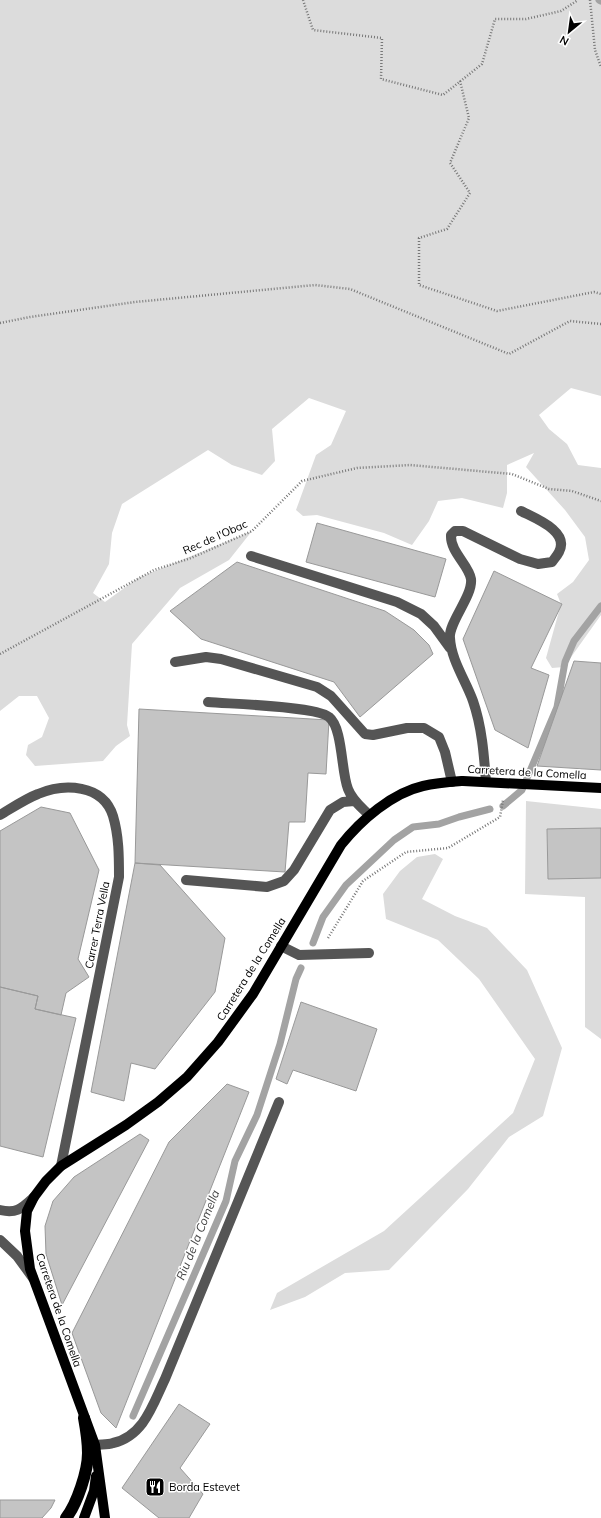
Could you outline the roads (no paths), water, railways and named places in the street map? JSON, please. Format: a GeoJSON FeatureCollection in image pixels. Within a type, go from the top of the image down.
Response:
{"type":"FeatureCollection","features":[{"type":"Feature","properties":{"kind":"highway"},"geometry":{"type":"LineString","coordinates":[[66,1518],[78,1493],[87,1460],[88,1454],[84,1418]]}},
{"type":"Feature","properties":{"kind":"main road","name":"Carretera de la Comella"},"geometry":{"type":"LineString","coordinates":[[105,1518],[95,1445],[29,1262],[25,1230],[27,1211],[34,1197],[46,1181],[61,1166],[126,1125],[158,1102],[187,1077],[218,1042],[236,1018],[281,946],[341,845],[354,829],[369,815],[404,793],[422,786],[452,782],[464,781],[601,788]]}},
{"type":"Feature","properties":{"kind":"main road"},"geometry":{"type":"LineString","coordinates":[[84,1518],[94,1491],[98,1466]]}},
{"type":"Feature","properties":{"kind":"street"},"geometry":{"type":"LineString","coordinates":[[486,782],[483,738],[473,701],[452,650],[449,636],[470,587],[471,577],[450,542],[451,535],[455,532],[463,531],[520,559],[538,564],[552,562],[560,551],[561,542],[557,532],[521,511]]}},
{"type":"Feature","properties":{"kind":"street"},"geometry":{"type":"LineString","coordinates":[[250,556],[397,602],[421,614],[434,626],[452,650]]}},
{"type":"Feature","properties":{"kind":"street"},"geometry":{"type":"LineString","coordinates":[[175,662],[206,657],[221,659],[317,687],[331,696],[365,734],[373,735],[407,728],[424,728],[439,737],[445,752],[452,782]]}},
{"type":"Feature","properties":{"kind":"street"},"geometry":{"type":"LineString","coordinates":[[208,702],[310,710],[328,716],[336,727],[348,789],[354,801],[369,815]]}},
{"type":"Feature","properties":{"kind":"street","name":"Carrer Terra Vella"},"geometry":{"type":"LineString","coordinates":[[0,815],[38,794],[61,787],[75,787],[89,790],[108,806],[113,816],[120,853],[119,877],[61,1166]]}},
{"type":"Feature","properties":{"kind":"street"},"geometry":{"type":"LineString","coordinates":[[186,880],[267,887],[284,881],[294,870],[330,810],[343,802],[354,801]]}},
{"type":"Feature","properties":{"kind":"street"},"geometry":{"type":"LineString","coordinates":[[281,946],[299,955],[369,953]]}},
{"type":"Feature","properties":{"kind":"street"},"geometry":{"type":"LineString","coordinates":[[95,1445],[114,1443],[134,1434],[148,1415],[165,1379],[279,1102]]}},
{"type":"Feature","properties":{"kind":"street"},"geometry":{"type":"LineString","coordinates":[[0,1210],[10,1212],[21,1209],[34,1197]]}},
{"type":"Feature","properties":{"kind":"street"},"geometry":{"type":"LineString","coordinates":[[0,1240],[17,1256],[34,1279]]}},
{"type":"Feature","properties":{"kind":"waterway","name":"Riu de la Comella"},"geometry":{"type":"LineString","coordinates":[[503,806],[522,790],[557,707],[565,662],[574,641],[601,606]]}},
{"type":"Feature","properties":{"kind":"waterway","name":"Riu de la Comella"},"geometry":{"type":"LineString","coordinates":[[313,943],[323,917],[346,885],[394,840],[413,827],[439,824],[490,809]]}},
{"type":"Feature","properties":{"kind":"waterway","name":"Riu de la Comella"},"geometry":{"type":"LineString","coordinates":[[133,1416],[226,1201],[235,1161],[257,1115],[280,1044],[296,979],[301,968]]}},
{"type":"Feature","properties":{"kind":"place","name":"Borda Estevet"},"geometry":{"type":"Point","coordinates":[155,1487]}}]}
